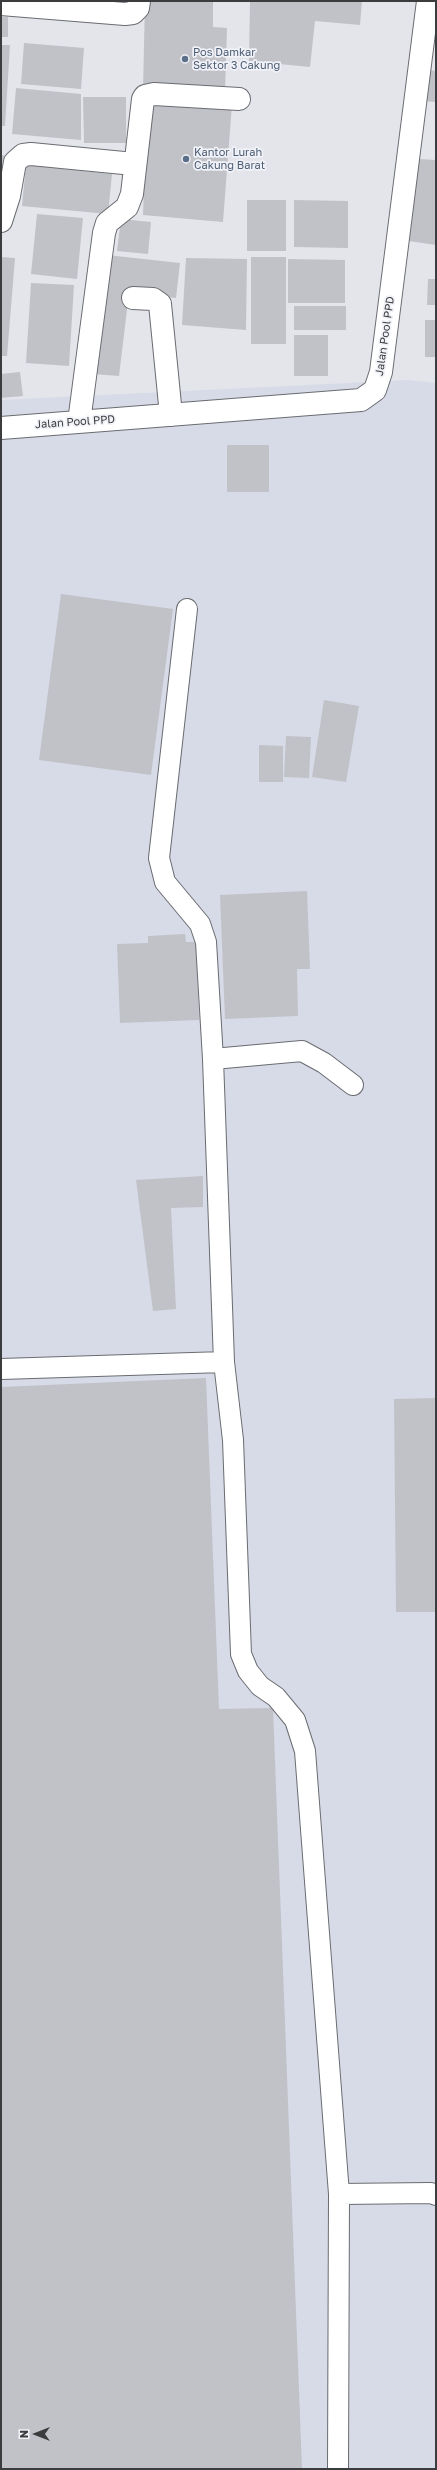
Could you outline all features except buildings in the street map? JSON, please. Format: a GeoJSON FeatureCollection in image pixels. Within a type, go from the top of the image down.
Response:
{"type":"FeatureCollection","features":[{"type":"Feature","properties":{"kind":"street"},"geometry":{"type":"LineString","coordinates":[[1,4],[125,14],[133,12],[138,8],[139,1]]}},
{"type":"Feature","properties":{"kind":"street","name":"Jalan Pool PPD"},"geometry":{"type":"LineString","coordinates":[[1,428],[361,400],[375,390],[381,372],[428,1]]}},
{"type":"Feature","properties":{"kind":"street"},"geometry":{"type":"LineString","coordinates":[[79,422],[104,233],[107,224],[127,207],[132,194],[140,109],[145,96],[154,94],[239,99]]}},
{"type":"Feature","properties":{"kind":"street"},"geometry":{"type":"LineString","coordinates":[[1,221],[5,196],[15,162],[23,155],[31,154],[134,164]]}},
{"type":"Feature","properties":{"kind":"street"},"geometry":{"type":"LineString","coordinates":[[133,298],[153,299],[160,304],[171,415]]}},
{"type":"Feature","properties":{"kind":"lane"},"geometry":{"type":"LineString","coordinates":[[186,609],[159,858],[164,882],[200,924],[206,942],[213,1059],[224,1362],[233,1440],[241,1654],[248,1671],[260,1686],[276,1697],[295,1720],[305,1751],[339,2194],[338,2469]]}},
{"type":"Feature","properties":{"kind":"lane"},"geometry":{"type":"LineString","coordinates":[[213,1059],[302,1051],[324,1063],[353,1085]]}},
{"type":"Feature","properties":{"kind":"lane"},"geometry":{"type":"LineString","coordinates":[[1,1369],[224,1362]]}},
{"type":"Feature","properties":{"kind":"lane"},"geometry":{"type":"LineString","coordinates":[[339,2194],[431,2193],[436,2195]]}},
{"type":"Feature","properties":{"kind":"shaded area"},"geometry":{"type":"Polygon","coordinates":[[[409,380],[436,383],[436,2469],[1,2469],[1,400],[409,380]]]}},
{"type":"Feature","properties":{"kind":"place","name":"Pos Damkar Sektor 3 Cakung"},"geometry":{"type":"Point","coordinates":[185,59]}},
{"type":"Feature","properties":{"kind":"place","name":"Kantor Lurah Cakung Barat"},"geometry":{"type":"Point","coordinates":[186,159]}}]}
